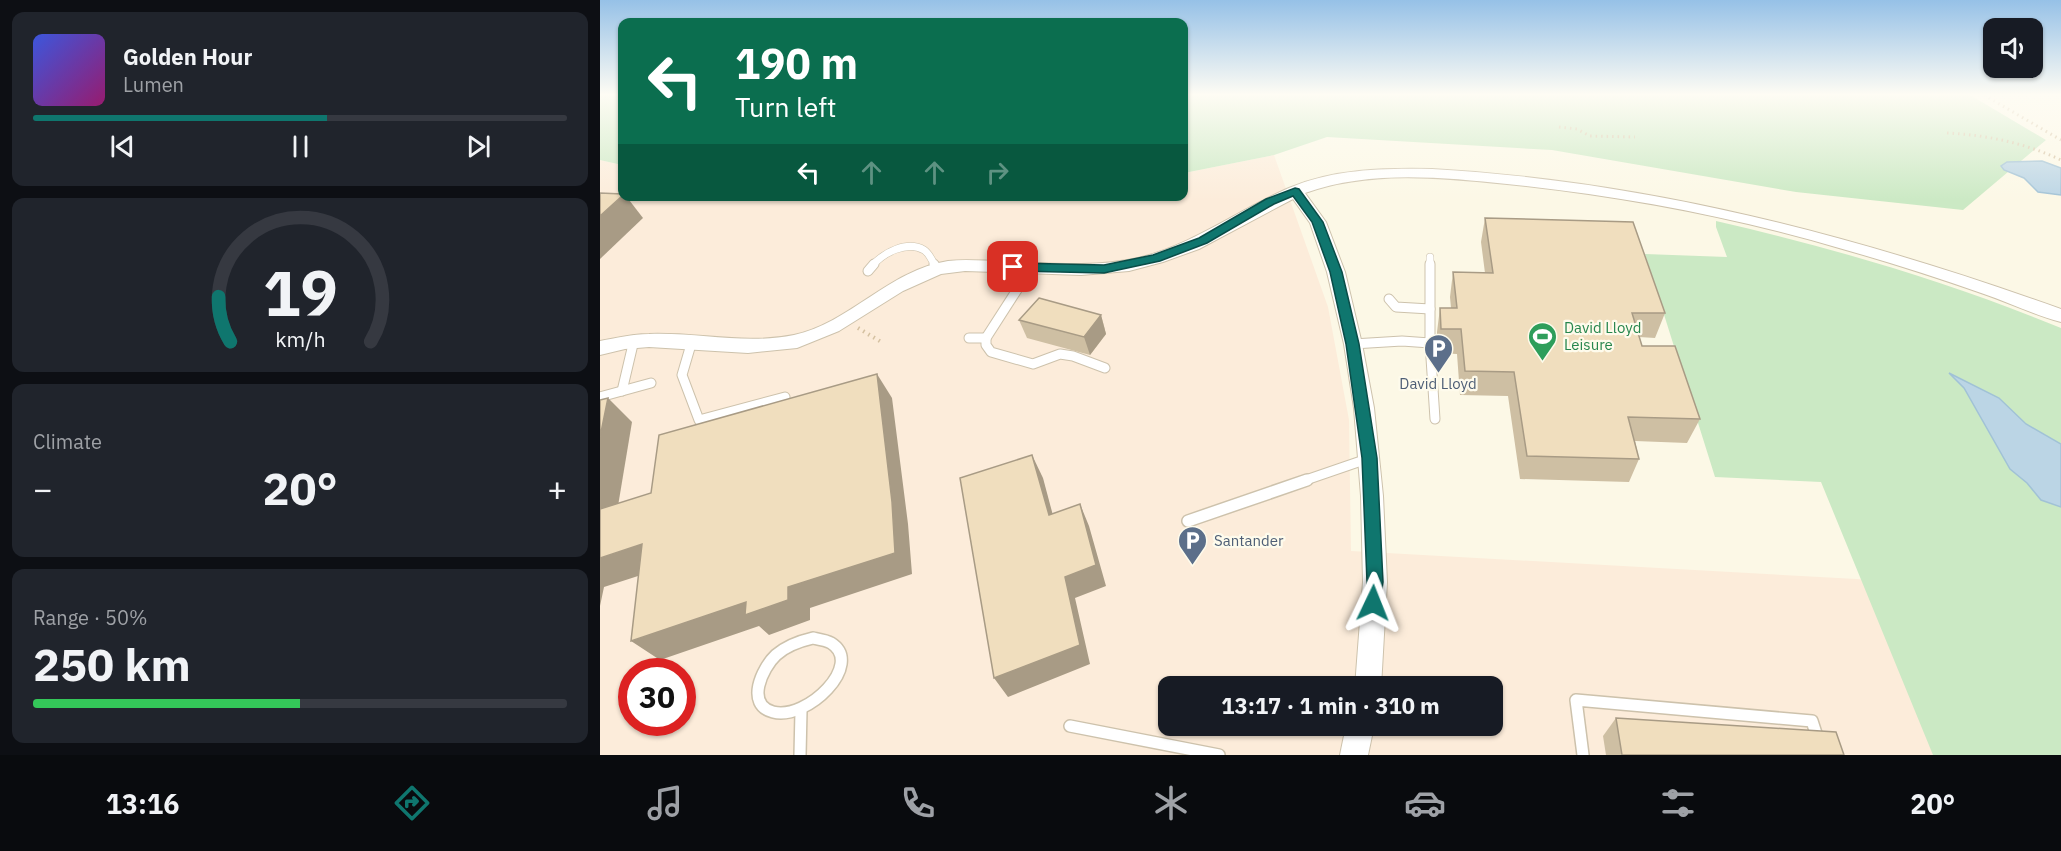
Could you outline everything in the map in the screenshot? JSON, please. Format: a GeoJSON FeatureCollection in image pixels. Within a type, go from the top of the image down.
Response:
{"type":"FeatureCollection","features":[{"type":"Feature","properties":{"kind":"street"},"geometry":{"type":"LineString","coordinates":[[600,348],[634,340],[773,346],[821,333],[893,290],[937,269],[976,266],[1104,269],[1156,258],[1203,240],[1270,201],[1295,191],[1341,179],[1392,173],[1444,174],[1542,183],[1674,202],[1825,237],[1931,269],[2061,316]]}},
{"type":"Feature","properties":{"kind":"street"},"geometry":{"type":"LineString","coordinates":[[1295,191],[1318,222],[1336,272],[1353,344],[1370,458],[1375,582],[1369,676]]}},
{"type":"Feature","properties":{"kind":"street"},"geometry":{"type":"LineString","coordinates":[[1354,755],[1358,736]]}},
{"type":"Feature","properties":{"kind":"lane"},"geometry":{"type":"LineString","coordinates":[[868,271],[881,255],[901,248],[918,248],[926,251],[937,269]]}},
{"type":"Feature","properties":{"kind":"lane"},"geometry":{"type":"LineString","coordinates":[[1430,257],[1430,343],[1435,419]]}},
{"type":"Feature","properties":{"kind":"lane"},"geometry":{"type":"LineString","coordinates":[[1031,268],[986,338],[986,345],[991,352],[1033,364],[1060,354],[1073,356],[1105,368]]}},
{"type":"Feature","properties":{"kind":"lane"},"geometry":{"type":"LineString","coordinates":[[1389,299],[1396,307],[1430,309]]}},
{"type":"Feature","properties":{"kind":"lane"},"geometry":{"type":"LineString","coordinates":[[969,338],[986,338]]}},
{"type":"Feature","properties":{"kind":"lane"},"geometry":{"type":"LineString","coordinates":[[622,391],[634,340]]}},
{"type":"Feature","properties":{"kind":"lane"},"geometry":{"type":"LineString","coordinates":[[692,341],[682,375],[699,420],[785,397]]}},
{"type":"Feature","properties":{"kind":"lane"},"geometry":{"type":"LineString","coordinates":[[1353,344],[1402,341],[1430,343]]}},
{"type":"Feature","properties":{"kind":"lane"},"geometry":{"type":"LineString","coordinates":[[600,397],[651,383]]}},
{"type":"Feature","properties":{"kind":"lane"},"geometry":{"type":"LineString","coordinates":[[1188,521],[1370,458]]}},
{"type":"Feature","properties":{"kind":"lane"},"geometry":{"type":"LineString","coordinates":[[813,638],[825,639],[834,645],[840,654],[840,665],[836,678],[815,702],[801,711],[781,714],[765,710],[758,702],[756,691],[758,680],[765,667],[786,648],[813,638]]}},
{"type":"Feature","properties":{"kind":"lane"},"geometry":{"type":"LineString","coordinates":[[1582,755],[1576,700],[1812,721],[1823,755]]}},
{"type":"Feature","properties":{"kind":"lane"},"geometry":{"type":"LineString","coordinates":[[800,755],[801,711]]}},
{"type":"Feature","properties":{"kind":"lane"},"geometry":{"type":"LineString","coordinates":[[1070,726],[1219,755]]}},
{"type":"Feature","properties":{"kind":"path"},"geometry":{"type":"LineString","coordinates":[[1579,130],[1590,136],[1635,137]]}},
{"type":"Feature","properties":{"kind":"path"},"geometry":{"type":"LineString","coordinates":[[2044,130],[2061,140]]}},
{"type":"Feature","properties":{"kind":"path"},"geometry":{"type":"LineString","coordinates":[[1947,132],[1982,135],[2061,160]]}},
{"type":"Feature","properties":{"kind":"path"},"geometry":{"type":"LineString","coordinates":[[845,320],[882,343]]}},
{"type":"Feature","properties":{"kind":"shaded area","name":"Santander"},"geometry":{"type":"Polygon","coordinates":[[[1274,155],[1328,307],[1349,420],[1351,551],[1875,580],[1946,755],[600,755],[600,160],[618,164],[618,201],[1188,201],[1188,172],[1274,155]]]}},
{"type":"Feature","properties":{"kind":"green space"},"geometry":{"type":"Polygon","coordinates":[[[600,130],[618,130],[618,164],[600,160],[600,130]]]}},
{"type":"Feature","properties":{"kind":"green space"},"geometry":{"type":"Polygon","coordinates":[[[1188,130],[2030,130],[2046,140],[1963,210],[1796,192],[1552,150],[1327,137],[1274,155],[1188,172],[1188,130]]]}},
{"type":"Feature","properties":{"kind":"green space"},"geometry":{"type":"Polygon","coordinates":[[[1716,221],[1891,267],[2019,311],[2061,328],[2061,755],[1933,755],[1821,482],[1715,477],[1645,254],[1727,257],[1716,221]]]}},
{"type":"Feature","properties":{"kind":"water"},"geometry":{"type":"Polygon","coordinates":[[[2042,161],[2061,168],[2061,195],[2038,192],[2024,178],[2004,170],[2001,166],[2007,162],[2042,161]]]}},
{"type":"Feature","properties":{"kind":"water"},"geometry":{"type":"Polygon","coordinates":[[[1949,373],[1999,398],[2026,424],[2061,444],[2061,507],[2041,500],[2027,483],[2010,469],[1964,388],[1949,373]]]}},
{"type":"Feature","properties":{"kind":"building"},"geometry":{"type":"Polygon","coordinates":[[[600,193],[618,194],[618,200],[600,216],[600,193]]]}},
{"type":"Feature","properties":{"kind":"building","name":"David Lloyd Leisure"},"geometry":{"type":"Polygon","coordinates":[[[1485,218],[1633,222],[1665,313],[1632,313],[1642,346],[1675,346],[1700,419],[1628,417],[1639,459],[1527,456],[1514,372],[1465,371],[1461,329],[1441,329],[1440,308],[1457,308],[1453,272],[1493,273],[1485,218]]]}},
{"type":"Feature","properties":{"kind":"building"},"geometry":{"type":"Polygon","coordinates":[[[1039,298],[1101,315],[1084,337],[1019,320],[1039,298]]]}},
{"type":"Feature","properties":{"kind":"building"},"geometry":{"type":"Polygon","coordinates":[[[877,374],[892,502],[895,553],[788,587],[788,600],[745,615],[746,602],[631,641],[642,544],[600,558],[600,509],[651,493],[659,435],[877,374]]]}},
{"type":"Feature","properties":{"kind":"building"},"geometry":{"type":"Polygon","coordinates":[[[608,398],[600,437],[600,400],[608,398]]]}},
{"type":"Feature","properties":{"kind":"building"},"geometry":{"type":"Polygon","coordinates":[[[1032,455],[1049,515],[1080,504],[1096,565],[1065,577],[1080,645],[994,678],[960,478],[1032,455]]]}},
{"type":"Feature","properties":{"kind":"building"},"geometry":{"type":"Polygon","coordinates":[[[1616,718],[1836,732],[1844,755],[1622,755],[1616,718]]]}},
{"type":"Feature","properties":{"kind":"place","name":"David Lloyd Leisure"},"geometry":{"type":"Point","coordinates":[1543,362]}},
{"type":"Feature","properties":{"kind":"place","name":"David Lloyd"},"geometry":{"type":"Point","coordinates":[1438,374]}},
{"type":"Feature","properties":{"kind":"place","name":"Santander"},"geometry":{"type":"Point","coordinates":[1193,566]}},
{"type":"Feature","properties":{"kind":"route"},"geometry":{"type":"LineString","coordinates":[[1013,267],[1104,269],[1156,258],[1203,240],[1270,201],[1295,191],[1318,222],[1336,272],[1353,344],[1370,458],[1375,582],[1373,603]]}}]}
